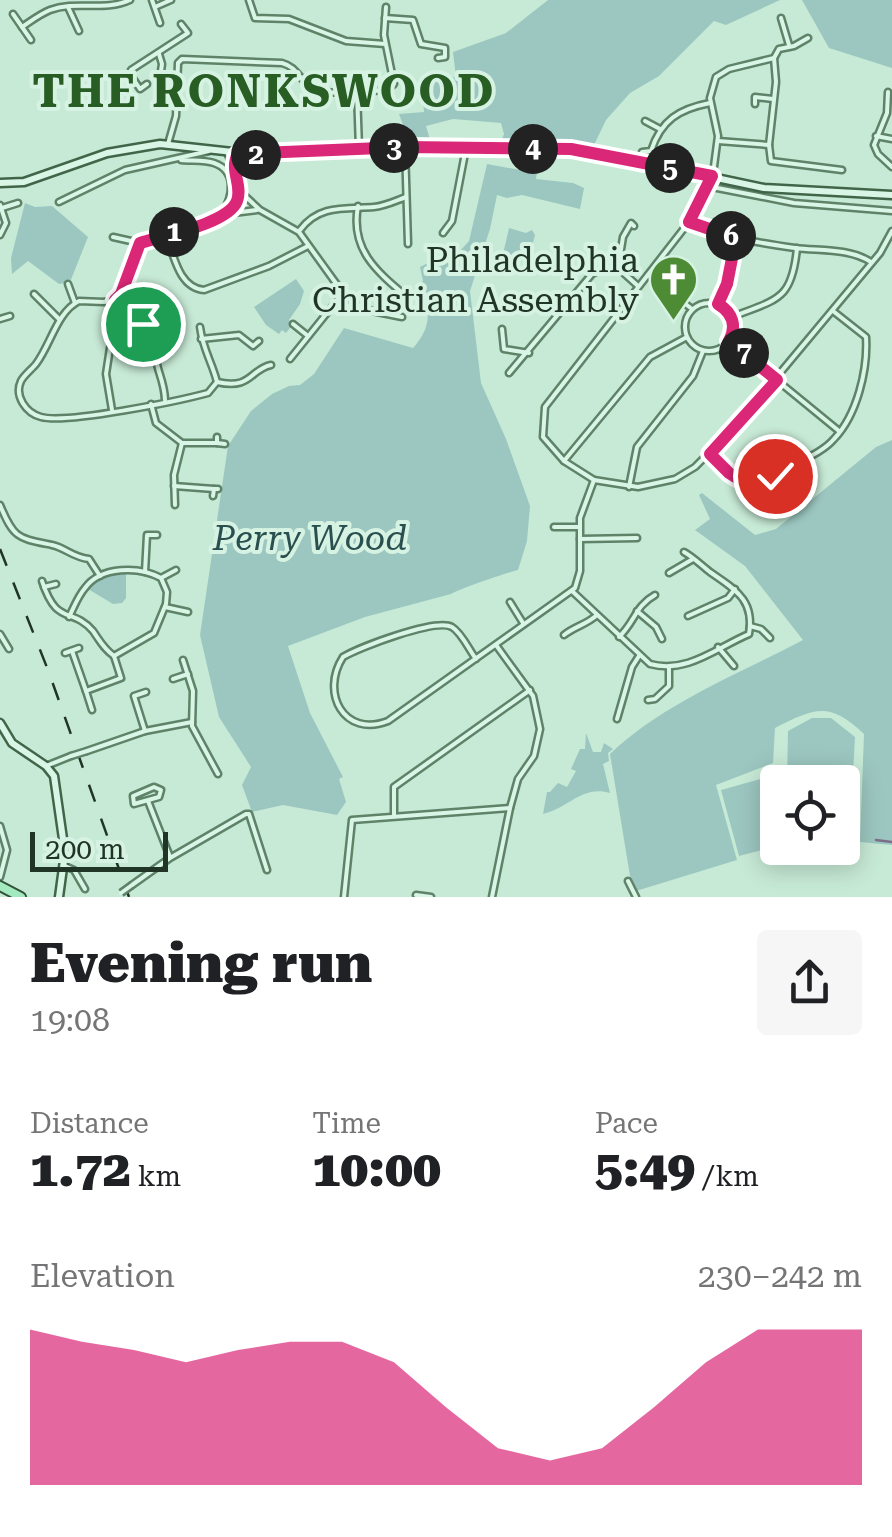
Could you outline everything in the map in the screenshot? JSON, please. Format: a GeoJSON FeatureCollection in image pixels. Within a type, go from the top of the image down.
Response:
{"type":"FeatureCollection","features":[{"type":"Feature","properties":{"kind":"main road"},"geometry":{"type":"LineString","coordinates":[[0,183],[32,180],[119,150],[168,144],[238,154],[405,147],[571,149],[764,188],[892,195]]}},
{"type":"Feature","properties":{"kind":"main road"},"geometry":{"type":"LineString","coordinates":[[0,723],[12,743],[46,766],[56,786],[65,840],[59,897]]}},
{"type":"Feature","properties":{"kind":"main road"},"geometry":{"type":"LineString","coordinates":[[0,886],[21,897]]}},
{"type":"Feature","properties":{"kind":"street"},"geometry":{"type":"LineString","coordinates":[[43,0],[48,10]]}},
{"type":"Feature","properties":{"kind":"street"},"geometry":{"type":"LineString","coordinates":[[22,27],[48,10],[68,6],[111,7],[130,0]]}},
{"type":"Feature","properties":{"kind":"street"},"geometry":{"type":"LineString","coordinates":[[152,0],[160,24]]}},
{"type":"Feature","properties":{"kind":"street"},"geometry":{"type":"LineString","coordinates":[[155,7],[172,0]]}},
{"type":"Feature","properties":{"kind":"street"},"geometry":{"type":"LineString","coordinates":[[249,0],[252,18],[289,19],[346,40],[385,44]]}},
{"type":"Feature","properties":{"kind":"street"},"geometry":{"type":"LineString","coordinates":[[68,6],[78,31]]}},
{"type":"Feature","properties":{"kind":"street"},"geometry":{"type":"LineString","coordinates":[[169,48],[180,60],[282,62],[292,66],[306,84],[319,91],[387,90],[394,84],[385,44],[386,7]]}},
{"type":"Feature","properties":{"kind":"street"},"geometry":{"type":"LineString","coordinates":[[13,14],[31,40]]}},
{"type":"Feature","properties":{"kind":"street"},"geometry":{"type":"LineString","coordinates":[[386,18],[413,20],[421,44],[445,48],[445,57]]}},
{"type":"Feature","properties":{"kind":"street"},"geometry":{"type":"LineString","coordinates":[[781,18],[789,46]]}},
{"type":"Feature","properties":{"kind":"street"},"geometry":{"type":"LineString","coordinates":[[147,84],[138,90],[131,70],[188,32],[180,24]]}},
{"type":"Feature","properties":{"kind":"street"},"geometry":{"type":"LineString","coordinates":[[808,38],[779,49],[774,58],[771,160],[842,170]]}},
{"type":"Feature","properties":{"kind":"street"},"geometry":{"type":"LineString","coordinates":[[159,54],[159,85]]}},
{"type":"Feature","properties":{"kind":"street"},"geometry":{"type":"LineString","coordinates":[[774,58],[720,73],[711,88],[718,141],[712,176],[689,222],[545,407],[543,437],[564,462],[594,480],[628,487],[675,479],[710,454],[777,380],[888,242],[892,231]]}},
{"type":"Feature","properties":{"kind":"street"},"geometry":{"type":"LineString","coordinates":[[168,144],[176,116],[180,60]]}},
{"type":"Feature","properties":{"kind":"street"},"geometry":{"type":"LineString","coordinates":[[754,104],[756,87]]}},
{"type":"Feature","properties":{"kind":"street"},"geometry":{"type":"LineString","coordinates":[[357,92],[359,148]]}},
{"type":"Feature","properties":{"kind":"street"},"geometry":{"type":"LineString","coordinates":[[889,96],[875,150],[892,167]]}},
{"type":"Feature","properties":{"kind":"street"},"geometry":{"type":"LineString","coordinates":[[756,97],[774,99]]}},
{"type":"Feature","properties":{"kind":"street"},"geometry":{"type":"LineString","coordinates":[[639,162],[642,152],[652,151],[660,129],[679,111],[710,103]]}},
{"type":"Feature","properties":{"kind":"street"},"geometry":{"type":"LineString","coordinates":[[644,121],[660,129]]}},
{"type":"Feature","properties":{"kind":"street"},"geometry":{"type":"LineString","coordinates":[[876,136],[892,139]]}},
{"type":"Feature","properties":{"kind":"street"},"geometry":{"type":"LineString","coordinates":[[718,141],[769,145]]}},
{"type":"Feature","properties":{"kind":"street"},"geometry":{"type":"LineString","coordinates":[[405,147],[408,244]]}},
{"type":"Feature","properties":{"kind":"street"},"geometry":{"type":"LineString","coordinates":[[443,233],[452,221],[466,148]]}},
{"type":"Feature","properties":{"kind":"street"},"geometry":{"type":"LineString","coordinates":[[59,202],[125,170],[212,150]]}},
{"type":"Feature","properties":{"kind":"street"},"geometry":{"type":"LineString","coordinates":[[226,152],[238,186],[260,210],[299,232],[343,294],[372,311],[402,317]]}},
{"type":"Feature","properties":{"kind":"street"},"geometry":{"type":"LineString","coordinates":[[234,174],[238,154]]}},
{"type":"Feature","properties":{"kind":"street"},"geometry":{"type":"LineString","coordinates":[[177,159],[212,162],[222,168],[232,186],[230,201],[222,212],[225,214]]}},
{"type":"Feature","properties":{"kind":"street"},"geometry":{"type":"LineString","coordinates":[[225,214],[236,202],[238,186]]}},
{"type":"Feature","properties":{"kind":"street"},"geometry":{"type":"LineString","coordinates":[[707,186],[892,211]]}},
{"type":"Feature","properties":{"kind":"street"},"geometry":{"type":"LineString","coordinates":[[299,232],[313,216],[406,197]]}},
{"type":"Feature","properties":{"kind":"street"},"geometry":{"type":"LineString","coordinates":[[0,235],[6,222],[1,204],[18,203]]}},
{"type":"Feature","properties":{"kind":"street"},"geometry":{"type":"LineString","coordinates":[[358,206],[355,227],[360,248],[374,269],[406,296]]}},
{"type":"Feature","properties":{"kind":"street"},"geometry":{"type":"LineString","coordinates":[[113,237],[140,243],[225,214],[260,210]]}},
{"type":"Feature","properties":{"kind":"street"},"geometry":{"type":"LineString","coordinates":[[689,222],[736,238],[847,253],[871,262]]}},
{"type":"Feature","properties":{"kind":"street"},"geometry":{"type":"LineString","coordinates":[[618,268],[623,237],[631,223],[634,226]]}},
{"type":"Feature","properties":{"kind":"street"},"geometry":{"type":"LineString","coordinates":[[166,235],[186,283],[196,290],[268,266],[309,245]]}},
{"type":"Feature","properties":{"kind":"street"},"geometry":{"type":"LineString","coordinates":[[718,304],[727,284],[736,238]]}},
{"type":"Feature","properties":{"kind":"street"},"geometry":{"type":"LineString","coordinates":[[140,243],[121,294],[115,300],[75,303],[60,320],[50,345],[21,381],[19,394],[24,408],[39,416],[68,419],[208,394],[217,382]]}},
{"type":"Feature","properties":{"kind":"street"},"geometry":{"type":"LineString","coordinates":[[732,316],[786,291],[794,276],[797,248]]}},
{"type":"Feature","properties":{"kind":"street"},"geometry":{"type":"LineString","coordinates":[[509,374],[592,274],[604,268],[618,268],[638,286]]}},
{"type":"Feature","properties":{"kind":"street"},"geometry":{"type":"LineString","coordinates":[[648,275],[692,309]]}},
{"type":"Feature","properties":{"kind":"street"},"geometry":{"type":"LineString","coordinates":[[68,284],[75,303]]}},
{"type":"Feature","properties":{"kind":"street"},"geometry":{"type":"LineString","coordinates":[[34,294],[60,320]]}},
{"type":"Feature","properties":{"kind":"street"},"geometry":{"type":"LineString","coordinates":[[290,359],[343,294]]}},
{"type":"Feature","properties":{"kind":"street"},"geometry":{"type":"LineString","coordinates":[[115,300],[119,312],[150,326],[155,312]]}},
{"type":"Feature","properties":{"kind":"street"},"geometry":{"type":"LineString","coordinates":[[706,302],[718,304],[732,316],[734,329],[729,341],[717,350],[695,347],[687,337],[685,322],[692,309],[706,302]]}},
{"type":"Feature","properties":{"kind":"street"},"geometry":{"type":"LineString","coordinates":[[710,454],[729,473],[753,485],[833,441],[855,400],[867,354],[866,338],[833,310]]}},
{"type":"Feature","properties":{"kind":"street"},"geometry":{"type":"LineString","coordinates":[[1,321],[10,316]]}},
{"type":"Feature","properties":{"kind":"street"},"geometry":{"type":"LineString","coordinates":[[293,324],[308,336]]}},
{"type":"Feature","properties":{"kind":"street"},"geometry":{"type":"LineString","coordinates":[[200,327],[217,382]]}},
{"type":"Feature","properties":{"kind":"street"},"geometry":{"type":"LineString","coordinates":[[502,329],[504,349],[529,353]]}},
{"type":"Feature","properties":{"kind":"street"},"geometry":{"type":"LineString","coordinates":[[201,339],[239,335],[254,346],[260,341]]}},
{"type":"Feature","properties":{"kind":"street"},"geometry":{"type":"LineString","coordinates":[[166,400],[154,355],[156,336],[167,340]]}},
{"type":"Feature","properties":{"kind":"street"},"geometry":{"type":"LineString","coordinates":[[564,462],[641,366],[687,337]]}},
{"type":"Feature","properties":{"kind":"street"},"geometry":{"type":"LineString","coordinates":[[729,341],[839,432]]}},
{"type":"Feature","properties":{"kind":"street"},"geometry":{"type":"LineString","coordinates":[[110,348],[106,374],[112,410]]}},
{"type":"Feature","properties":{"kind":"street"},"geometry":{"type":"LineString","coordinates":[[628,487],[637,447],[692,376],[704,351]]}},
{"type":"Feature","properties":{"kind":"street"},"geometry":{"type":"LineString","coordinates":[[217,382],[251,380],[260,368],[271,365]]}},
{"type":"Feature","properties":{"kind":"street"},"geometry":{"type":"LineString","coordinates":[[239,382],[244,388]]}},
{"type":"Feature","properties":{"kind":"street"},"geometry":{"type":"LineString","coordinates":[[151,404],[156,423],[182,443],[217,440],[225,444]]}},
{"type":"Feature","properties":{"kind":"street"},"geometry":{"type":"LineString","coordinates":[[175,505],[174,486],[182,443]]}},
{"type":"Feature","properties":{"kind":"street"},"geometry":{"type":"LineString","coordinates":[[476,659],[455,629],[449,625],[430,626],[343,657],[334,674],[332,691],[351,719],[379,725],[476,659],[572,591],[579,580],[582,512],[594,480]]}},
{"type":"Feature","properties":{"kind":"street"},"geometry":{"type":"LineString","coordinates":[[174,486],[216,489],[214,496]]}},
{"type":"Feature","properties":{"kind":"street"},"geometry":{"type":"LineString","coordinates":[[0,505],[13,533],[88,560],[100,576]]}},
{"type":"Feature","properties":{"kind":"street"},"geometry":{"type":"LineString","coordinates":[[554,526],[580,526]]}},
{"type":"Feature","properties":{"kind":"street"},"geometry":{"type":"LineString","coordinates":[[138,534],[156,535]]}},
{"type":"Feature","properties":{"kind":"street"},"geometry":{"type":"LineString","coordinates":[[144,572],[148,534]]}},
{"type":"Feature","properties":{"kind":"street"},"geometry":{"type":"LineString","coordinates":[[580,539],[637,538]]}},
{"type":"Feature","properties":{"kind":"street"},"geometry":{"type":"LineString","coordinates":[[572,591],[650,664],[669,668],[691,664],[749,634],[750,626],[746,600],[684,552]]}},
{"type":"Feature","properties":{"kind":"street"},"geometry":{"type":"LineString","coordinates":[[669,573],[693,558]]}},
{"type":"Feature","properties":{"kind":"street"},"geometry":{"type":"LineString","coordinates":[[160,578],[176,570]]}},
{"type":"Feature","properties":{"kind":"street"},"geometry":{"type":"LineString","coordinates":[[69,617],[87,584],[100,576],[114,571],[144,572],[160,578],[167,592],[166,608],[151,637],[114,656]]}},
{"type":"Feature","properties":{"kind":"street"},"geometry":{"type":"LineString","coordinates":[[56,584],[43,584],[53,608],[92,630],[114,656],[121,678],[86,692]]}},
{"type":"Feature","properties":{"kind":"street"},"geometry":{"type":"LineString","coordinates":[[688,616],[728,598],[735,589]]}},
{"type":"Feature","properties":{"kind":"street"},"geometry":{"type":"LineString","coordinates":[[619,638],[630,626],[641,602],[655,594]]}},
{"type":"Feature","properties":{"kind":"street"},"geometry":{"type":"LineString","coordinates":[[510,602],[524,624]]}},
{"type":"Feature","properties":{"kind":"street"},"geometry":{"type":"LineString","coordinates":[[166,608],[188,612]]}},
{"type":"Feature","properties":{"kind":"street"},"geometry":{"type":"LineString","coordinates":[[637,611],[656,627],[662,639]]}},
{"type":"Feature","properties":{"kind":"street"},"geometry":{"type":"LineString","coordinates":[[696,612],[698,619]]}},
{"type":"Feature","properties":{"kind":"street"},"geometry":{"type":"LineString","coordinates":[[564,635],[597,615]]}},
{"type":"Feature","properties":{"kind":"street"},"geometry":{"type":"LineString","coordinates":[[750,626],[770,638]]}},
{"type":"Feature","properties":{"kind":"street"},"geometry":{"type":"LineString","coordinates":[[764,632],[769,626]]}},
{"type":"Feature","properties":{"kind":"street"},"geometry":{"type":"LineString","coordinates":[[0,632],[9,649]]}},
{"type":"Feature","properties":{"kind":"street"},"geometry":{"type":"LineString","coordinates":[[492,897],[518,779],[534,756],[539,712],[530,690],[496,645]]}},
{"type":"Feature","properties":{"kind":"street"},"geometry":{"type":"LineString","coordinates":[[718,647],[734,666]]}},
{"type":"Feature","properties":{"kind":"street"},"geometry":{"type":"LineString","coordinates":[[79,648],[69,652],[92,710]]}},
{"type":"Feature","properties":{"kind":"street"},"geometry":{"type":"LineString","coordinates":[[618,719],[632,667],[639,656]]}},
{"type":"Feature","properties":{"kind":"street"},"geometry":{"type":"LineString","coordinates":[[184,660],[193,690],[192,722],[218,774]]}},
{"type":"Feature","properties":{"kind":"street"},"geometry":{"type":"LineString","coordinates":[[724,668],[728,661]]}},
{"type":"Feature","properties":{"kind":"street"},"geometry":{"type":"LineString","coordinates":[[691,664],[694,671]]}},
{"type":"Feature","properties":{"kind":"street"},"geometry":{"type":"LineString","coordinates":[[648,700],[655,699],[669,686],[669,668]]}},
{"type":"Feature","properties":{"kind":"street"},"geometry":{"type":"LineString","coordinates":[[173,679],[188,674]]}},
{"type":"Feature","properties":{"kind":"street"},"geometry":{"type":"LineString","coordinates":[[394,817],[394,787],[530,690]]}},
{"type":"Feature","properties":{"kind":"street"},"geometry":{"type":"LineString","coordinates":[[126,698],[146,692]]}},
{"type":"Feature","properties":{"kind":"street"},"geometry":{"type":"LineString","coordinates":[[134,696],[144,731]]}},
{"type":"Feature","properties":{"kind":"street"},"geometry":{"type":"LineString","coordinates":[[46,766],[144,731],[192,722]]}},
{"type":"Feature","properties":{"kind":"street"},"geometry":{"type":"LineString","coordinates":[[159,788],[160,797],[148,801],[134,804],[132,798],[159,788]]}},
{"type":"Feature","properties":{"kind":"street"},"geometry":{"type":"LineString","coordinates":[[148,801],[170,858]]}},
{"type":"Feature","properties":{"kind":"street"},"geometry":{"type":"LineString","coordinates":[[344,897],[350,822],[354,819],[510,808]]}},
{"type":"Feature","properties":{"kind":"street"},"geometry":{"type":"LineString","coordinates":[[118,895],[170,858],[249,814],[267,870]]}},
{"type":"Feature","properties":{"kind":"street"},"geometry":{"type":"LineString","coordinates":[[0,826],[7,850],[0,877]]}},
{"type":"Feature","properties":{"kind":"street"},"geometry":{"type":"LineString","coordinates":[[65,866],[74,870],[85,889]]}},
{"type":"Feature","properties":{"kind":"street"},"geometry":{"type":"LineString","coordinates":[[628,881],[636,897]]}},
{"type":"Feature","properties":{"kind":"street"},"geometry":{"type":"LineString","coordinates":[[416,896],[431,897]]}},
{"type":"Feature","properties":{"kind":"green space"},"geometry":{"type":"Polygon","coordinates":[[[548,0],[780,0],[726,25],[714,21],[659,76],[630,93],[606,120],[594,145],[500,144],[504,134],[501,123],[453,119],[426,126],[431,143],[410,144],[399,114],[424,112],[421,80],[456,77],[453,52],[506,33],[548,0]]]}},
{"type":"Feature","properties":{"kind":"green space"},"geometry":{"type":"Polygon","coordinates":[[[802,0],[892,0],[892,68],[829,48],[802,0]]]}},
{"type":"Feature","properties":{"kind":"green space","name":"Perry Wood"},"geometry":{"type":"Polygon","coordinates":[[[487,164],[537,173],[536,179],[584,188],[580,209],[522,195],[497,195],[470,291],[481,383],[530,506],[527,541],[518,570],[451,594],[365,617],[288,646],[310,713],[343,777],[339,779],[346,802],[337,815],[283,805],[252,812],[242,785],[251,767],[219,717],[200,635],[228,446],[251,411],[272,394],[300,385],[314,374],[344,328],[413,348],[428,318],[416,287],[423,281],[420,267],[432,261],[449,263],[469,241],[487,164]]]}},
{"type":"Feature","properties":{"kind":"green space"},"geometry":{"type":"Polygon","coordinates":[[[25,203],[52,206],[88,237],[70,282],[59,284],[28,261],[12,274],[11,258],[25,203]]]}},
{"type":"Feature","properties":{"kind":"green space"},"geometry":{"type":"Polygon","coordinates":[[[509,228],[526,233],[532,230],[535,235],[529,258],[503,254],[509,228]]]}},
{"type":"Feature","properties":{"kind":"green space"},"geometry":{"type":"Polygon","coordinates":[[[296,279],[304,291],[300,304],[289,320],[293,324],[286,333],[282,330],[279,334],[266,325],[254,307],[296,279]]]}},
{"type":"Feature","properties":{"kind":"green space"},"geometry":{"type":"Polygon","coordinates":[[[892,440],[892,845],[860,842],[864,734],[841,716],[812,712],[775,728],[773,763],[716,785],[737,860],[636,891],[630,876],[610,754],[678,704],[803,640],[745,566],[695,530],[710,519],[699,495],[702,493],[755,535],[776,529],[876,447],[892,440]]]}},
{"type":"Feature","properties":{"kind":"green space"},"geometry":{"type":"Polygon","coordinates":[[[126,574],[126,598],[122,603],[113,604],[88,589],[97,581],[126,574]]]}},
{"type":"Feature","properties":{"kind":"green space"},"geometry":{"type":"Polygon","coordinates":[[[812,718],[831,718],[855,737],[853,765],[787,765],[788,731],[812,718]]]}},
{"type":"Feature","properties":{"kind":"green space"},"geometry":{"type":"Polygon","coordinates":[[[586,733],[593,752],[601,752],[604,743],[613,749],[608,753],[609,761],[603,764],[610,793],[591,792],[543,814],[547,792],[558,783],[567,787],[576,771],[571,769],[580,749],[585,749],[586,733]]]}},
{"type":"Feature","properties":{"kind":"green space"},"geometry":{"type":"Polygon","coordinates":[[[760,779],[760,850],[739,856],[721,790],[760,779]]]}},
{"type":"Feature","properties":{"kind":"waterway"},"geometry":{"type":"LineString","coordinates":[[876,840],[892,842]]}},
{"type":"Feature","properties":{"kind":"railway"},"geometry":{"type":"LineString","coordinates":[[0,549],[129,897]]}},
{"type":"Feature","properties":{"kind":"place","name":"Philadelphia Christian Assembly"},"geometry":{"type":"Point","coordinates":[674,322]}},
{"type":"Feature","properties":{"kind":"district","name":"THE RONKSWOOD"},"geometry":{"type":"Point","coordinates":[264,91]}},
{"type":"Feature","properties":{"kind":"route"},"geometry":{"type":"LineString","coordinates":[[143,324],[119,312],[115,300],[121,294],[140,243],[216,219],[230,210],[237,197],[234,162],[238,154],[405,147],[571,149],[712,176],[689,222],[736,238],[727,284],[718,304],[732,316],[734,329],[729,341],[777,380],[710,454],[748,485],[775,476]]}}]}
